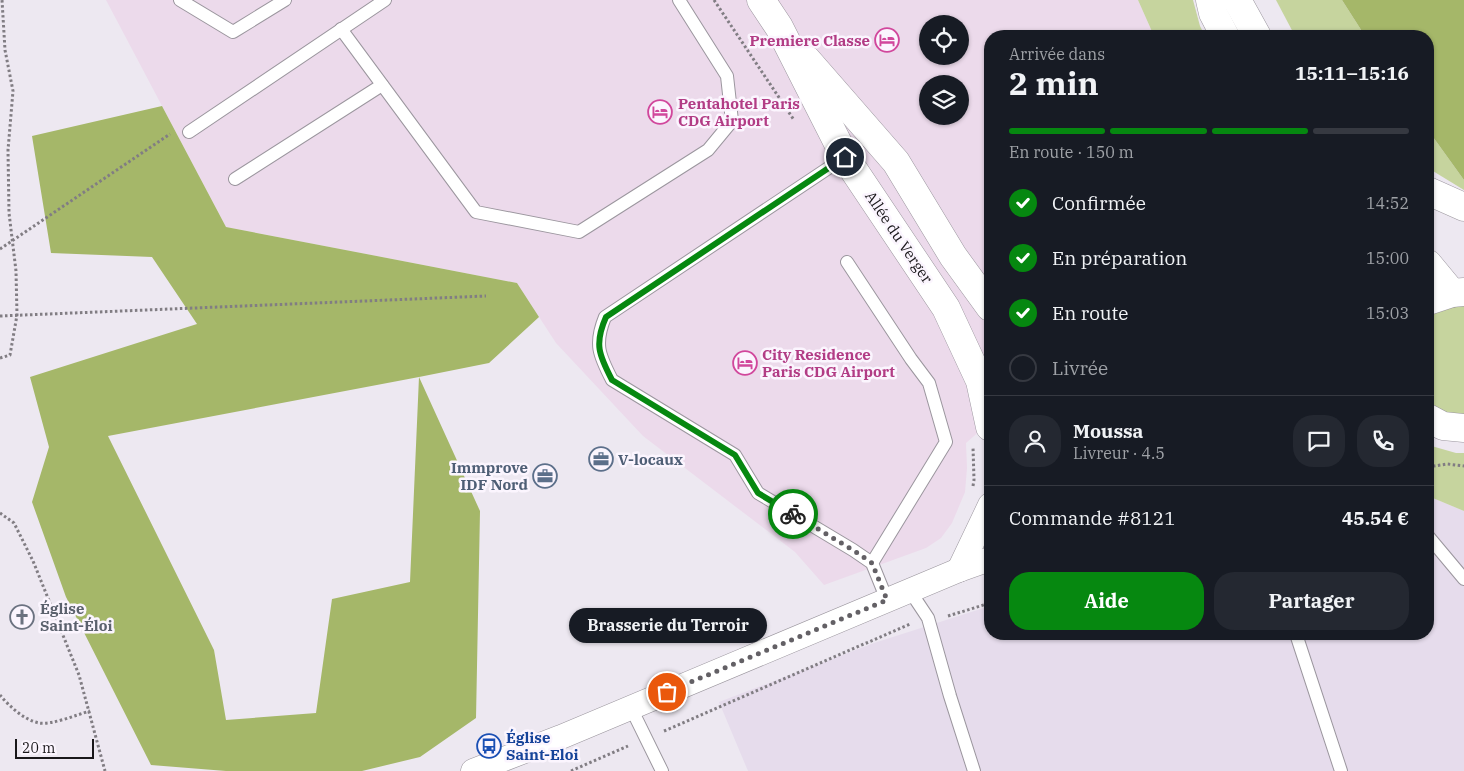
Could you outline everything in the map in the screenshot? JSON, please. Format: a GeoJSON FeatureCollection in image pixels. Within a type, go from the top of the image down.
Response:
{"type":"FeatureCollection","features":[{"type":"Feature","properties":{"kind":"main road","name":"Allée du Verger"},"geometry":{"type":"LineString","coordinates":[[761,0],[779,27],[845,157],[946,308],[980,381],[984,399]]}},
{"type":"Feature","properties":{"kind":"main road"},"geometry":{"type":"LineString","coordinates":[[1210,0],[1223,30]]}},
{"type":"Feature","properties":{"kind":"main road"},"geometry":{"type":"LineString","coordinates":[[1238,0],[1254,30]]}},
{"type":"Feature","properties":{"kind":"main road","name":"Allée du Verger"},"geometry":{"type":"LineString","coordinates":[[779,27],[896,162],[953,256],[984,299]]}},
{"type":"Feature","properties":{"kind":"main road"},"geometry":{"type":"LineString","coordinates":[[1434,193],[1464,207]]}},
{"type":"Feature","properties":{"kind":"main road"},"geometry":{"type":"LineString","coordinates":[[1434,273],[1448,295]]}},
{"type":"Feature","properties":{"kind":"main road"},"geometry":{"type":"LineString","coordinates":[[1434,421],[1443,426],[1464,428]]}},
{"type":"Feature","properties":{"kind":"street"},"geometry":{"type":"LineString","coordinates":[[960,570],[984,518]]}},
{"type":"Feature","properties":{"kind":"street"},"geometry":{"type":"LineString","coordinates":[[486,769],[887,600],[984,561]]}},
{"type":"Feature","properties":{"kind":"lane"},"geometry":{"type":"LineString","coordinates":[[180,0],[233,32],[285,0]]}},
{"type":"Feature","properties":{"kind":"lane"},"geometry":{"type":"LineString","coordinates":[[188,132],[385,0]]}},
{"type":"Feature","properties":{"kind":"lane"},"geometry":{"type":"LineString","coordinates":[[341,29],[476,212],[579,232],[708,150],[732,121],[727,76],[679,0]]}},
{"type":"Feature","properties":{"kind":"lane"},"geometry":{"type":"LineString","coordinates":[[235,179],[382,85]]}},
{"type":"Feature","properties":{"kind":"lane"},"geometry":{"type":"LineString","coordinates":[[845,157],[606,317],[599,332],[598,347],[603,364],[612,380],[735,455],[758,493],[872,563],[887,600]]}},
{"type":"Feature","properties":{"kind":"lane"},"geometry":{"type":"LineString","coordinates":[[846,262],[929,383],[946,442],[872,563]]}},
{"type":"Feature","properties":{"kind":"lane"},"geometry":{"type":"LineString","coordinates":[[1434,543],[1464,579]]}},
{"type":"Feature","properties":{"kind":"lane"},"geometry":{"type":"LineString","coordinates":[[910,591],[928,618],[974,771]]}},
{"type":"Feature","properties":{"kind":"lane"},"geometry":{"type":"LineString","coordinates":[[1298,640],[1341,771]]}},
{"type":"Feature","properties":{"kind":"lane"},"geometry":{"type":"LineString","coordinates":[[631,708],[662,771]]}},
{"type":"Feature","properties":{"kind":"path"},"geometry":{"type":"LineString","coordinates":[[0,358],[10,354],[17,315],[16,271],[9,213],[8,150],[13,91],[5,50],[2,0]]}},
{"type":"Feature","properties":{"kind":"path"},"geometry":{"type":"LineString","coordinates":[[0,249],[172,133]]}},
{"type":"Feature","properties":{"kind":"path"},"geometry":{"type":"LineString","coordinates":[[0,316],[486,296]]}},
{"type":"Feature","properties":{"kind":"path"},"geometry":{"type":"LineString","coordinates":[[1434,466],[1447,464],[1464,466]]}},
{"type":"Feature","properties":{"kind":"path"},"geometry":{"type":"LineString","coordinates":[[0,513],[14,524],[33,561],[79,674],[105,771]]}},
{"type":"Feature","properties":{"kind":"path"},"geometry":{"type":"LineString","coordinates":[[571,771],[896,630],[928,618],[953,616],[984,605]]}},
{"type":"Feature","properties":{"kind":"path"},"geometry":{"type":"LineString","coordinates":[[0,695],[9,706],[39,723],[50,722],[90,711]]}},
{"type":"Feature","properties":{"kind":"shaded area"},"geometry":{"type":"Polygon","coordinates":[[[106,0],[1138,0],[1151,30],[984,30],[984,427],[966,443],[967,468],[965,492],[952,523],[941,538],[926,548],[824,585],[795,552],[643,436],[556,343],[517,283],[226,227],[106,0]]]}},
{"type":"Feature","properties":{"kind":"shaded area"},"geometry":{"type":"Polygon","coordinates":[[[1434,498],[1464,511],[1464,771],[748,771],[719,702],[874,643],[984,608],[984,640],[1434,640],[1434,498]]]}},
{"type":"Feature","properties":{"kind":"green space"},"geometry":{"type":"Polygon","coordinates":[[[1138,0],[1193,0],[1202,30],[1151,30],[1138,0]]]}},
{"type":"Feature","properties":{"kind":"green space"},"geometry":{"type":"Polygon","coordinates":[[[1276,0],[1342,0],[1361,30],[1292,30],[1276,0]]]}},
{"type":"Feature","properties":{"kind":"green space"},"geometry":{"type":"Polygon","coordinates":[[[1342,0],[1464,0],[1464,180],[1434,138],[1434,30],[1361,30],[1342,0]]]}},
{"type":"Feature","properties":{"kind":"green space"},"geometry":{"type":"Polygon","coordinates":[[[162,106],[226,227],[517,283],[539,317],[489,363],[419,377],[480,511],[476,718],[420,757],[362,771],[226,771],[151,765],[66,597],[32,502],[49,447],[30,377],[197,324],[152,257],[51,253],[32,136],[162,106]],[[419,377],[108,436],[214,650],[226,720],[316,713],[332,599],[410,582],[419,377]]]}},
{"type":"Feature","properties":{"kind":"green space"},"geometry":{"type":"Polygon","coordinates":[[[1434,138],[1464,180],[1464,190],[1434,172],[1434,138]]]}},
{"type":"Feature","properties":{"kind":"green space"},"geometry":{"type":"Polygon","coordinates":[[[1464,304],[1464,416],[1454,416],[1434,408],[1434,310],[1464,304]]]}},
{"type":"Feature","properties":{"kind":"green space"},"geometry":{"type":"Polygon","coordinates":[[[1434,447],[1456,453],[1464,453],[1464,511],[1434,498],[1434,447]]]}},
{"type":"Feature","properties":{"kind":"way so far"},"geometry":{"type":"LineString","coordinates":[[667,692],[887,600],[872,563],[793,514]]}},
{"type":"Feature","properties":{"kind":"place","name":"Premiere Classe"},"geometry":{"type":"Point","coordinates":[887,40]}},
{"type":"Feature","properties":{"kind":"place","name":"Pentahotel Paris CDG Airport"},"geometry":{"type":"Point","coordinates":[660,112]}},
{"type":"Feature","properties":{"kind":"place","name":"City Residence Paris CDG Airport"},"geometry":{"type":"Point","coordinates":[745,363]}},
{"type":"Feature","properties":{"kind":"place","name":"V-locaux"},"geometry":{"type":"Point","coordinates":[601,459]}},
{"type":"Feature","properties":{"kind":"place","name":"Immprove IDF Nord"},"geometry":{"type":"Point","coordinates":[545,476]}},
{"type":"Feature","properties":{"kind":"place","name":"Église Saint-Éloi"},"geometry":{"type":"Point","coordinates":[22,617]}},
{"type":"Feature","properties":{"kind":"place","name":"Brasserie du Terroir"},"geometry":{"type":"Point","coordinates":[667,692]}},
{"type":"Feature","properties":{"kind":"place","name":"Église Saint-Eloi"},"geometry":{"type":"Point","coordinates":[489,746]}},
{"type":"Feature","properties":{"kind":"route"},"geometry":{"type":"LineString","coordinates":[[793,514],[758,493],[735,455],[612,380],[603,364],[598,347],[599,332],[606,317],[845,157]]}}]}
